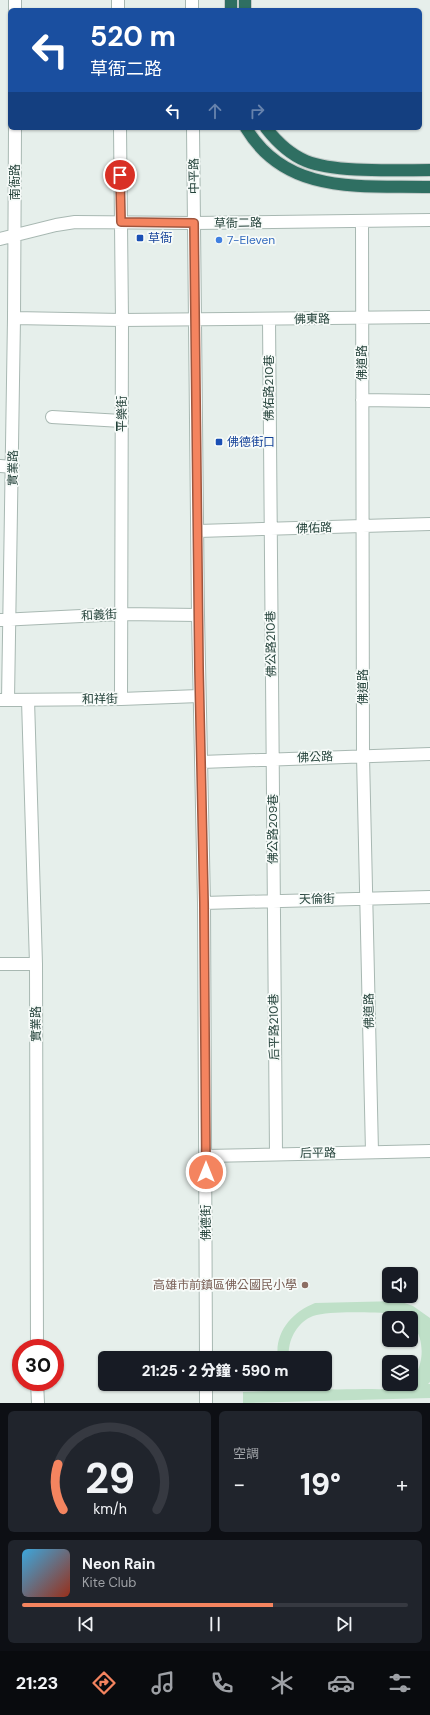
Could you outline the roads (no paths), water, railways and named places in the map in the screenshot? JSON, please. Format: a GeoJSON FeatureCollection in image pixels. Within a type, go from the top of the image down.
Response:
{"type":"FeatureCollection","features":[{"type":"Feature","properties":{"kind":"highway"},"geometry":{"type":"LineString","coordinates":[[248,130],[259,145],[276,161],[300,176],[331,183],[430,187]]}},
{"type":"Feature","properties":{"kind":"highway"},"geometry":{"type":"LineString","coordinates":[[268,130],[280,144],[291,153],[307,162],[346,168],[430,170]]}},
{"type":"Feature","properties":{"kind":"street","name":"南衙路"},"geometry":{"type":"LineString","coordinates":[[14,235],[15,130]]}},
{"type":"Feature","properties":{"kind":"street","name":"平樂街"},"geometry":{"type":"LineString","coordinates":[[120,130],[122,320],[121,699]]}},
{"type":"Feature","properties":{"kind":"street","name":"中平路"},"geometry":{"type":"LineString","coordinates":[[193,130],[194,223]]}},
{"type":"Feature","properties":{"kind":"street","name":"草衙二路"},"geometry":{"type":"LineString","coordinates":[[0,239],[68,223],[430,220]]}},
{"type":"Feature","properties":{"kind":"street","name":"佛道路"},"geometry":{"type":"LineString","coordinates":[[362,221],[362,756],[372,1152]]}},
{"type":"Feature","properties":{"kind":"street","name":"佛德街"},"geometry":{"type":"LineString","coordinates":[[194,223],[199,696],[204,903],[206,1351]]}},
{"type":"Feature","properties":{"kind":"street","name":"實業路"},"geometry":{"type":"LineString","coordinates":[[4,700],[5,620],[13,467],[14,235]]}},
{"type":"Feature","properties":{"kind":"street","name":"佛東路"},"geometry":{"type":"LineString","coordinates":[[122,320],[430,317]]}},
{"type":"Feature","properties":{"kind":"street"},"geometry":{"type":"LineString","coordinates":[[14,318],[122,320]]}},
{"type":"Feature","properties":{"kind":"street","name":"佛佑路210巷"},"geometry":{"type":"LineString","coordinates":[[269,319],[270,529]]}},
{"type":"Feature","properties":{"kind":"street"},"geometry":{"type":"LineString","coordinates":[[362,400],[430,401]]}},
{"type":"Feature","properties":{"kind":"street"},"geometry":{"type":"LineString","coordinates":[[52,417],[122,421]]}},
{"type":"Feature","properties":{"kind":"street"},"geometry":{"type":"LineString","coordinates":[[0,466],[13,467]]}},
{"type":"Feature","properties":{"kind":"street","name":"佛佑路"},"geometry":{"type":"LineString","coordinates":[[198,531],[430,524]]}},
{"type":"Feature","properties":{"kind":"street","name":"佛公路210巷"},"geometry":{"type":"LineString","coordinates":[[270,529],[272,759]]}},
{"type":"Feature","properties":{"kind":"street","name":"和義街"},"geometry":{"type":"LineString","coordinates":[[5,620],[122,614],[198,615]]}},
{"type":"Feature","properties":{"kind":"street","name":"和祥街"},"geometry":{"type":"LineString","coordinates":[[4,700],[121,699],[199,696]]}},
{"type":"Feature","properties":{"kind":"street","name":"實業路"},"geometry":{"type":"LineString","coordinates":[[28,700],[36,964],[37,1339]]}},
{"type":"Feature","properties":{"kind":"street","name":"佛公路"},"geometry":{"type":"LineString","coordinates":[[201,762],[430,754]]}},
{"type":"Feature","properties":{"kind":"street","name":"佛公路209巷"},"geometry":{"type":"LineString","coordinates":[[272,759],[273,900]]}},
{"type":"Feature","properties":{"kind":"street","name":"天倫街"},"geometry":{"type":"LineString","coordinates":[[204,903],[430,897]]}},
{"type":"Feature","properties":{"kind":"street","name":"后平路210巷"},"geometry":{"type":"LineString","coordinates":[[273,900],[276,1154]]}},
{"type":"Feature","properties":{"kind":"street"},"geometry":{"type":"LineString","coordinates":[[0,964],[36,964]]}},
{"type":"Feature","properties":{"kind":"street","name":"后平路"},"geometry":{"type":"LineString","coordinates":[[206,1156],[430,1151]]}},
{"type":"Feature","properties":{"kind":"street"},"geometry":{"type":"LineString","coordinates":[[38,1391],[38,1403]]}},
{"type":"Feature","properties":{"kind":"street"},"geometry":{"type":"LineString","coordinates":[[206,1391],[206,1403]]}},
{"type":"Feature","properties":{"kind":"place","name":"草衙"},"geometry":{"type":"Point","coordinates":[140,238]}},
{"type":"Feature","properties":{"kind":"place","name":"7-Eleven"},"geometry":{"type":"Point","coordinates":[219,240]}},
{"type":"Feature","properties":{"kind":"place","name":"佛德街口"},"geometry":{"type":"Point","coordinates":[219,442]}},
{"type":"Feature","properties":{"kind":"place","name":"高雄市前鎮區佛公國民小學"},"geometry":{"type":"Point","coordinates":[305,1285]}}]}
